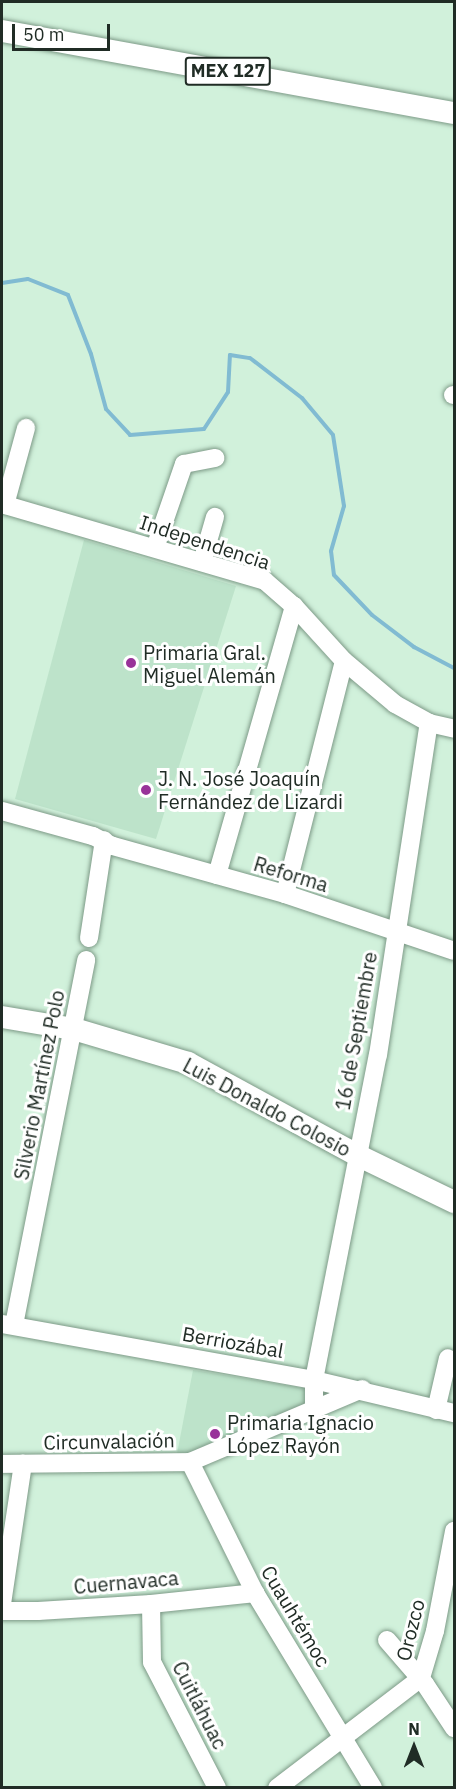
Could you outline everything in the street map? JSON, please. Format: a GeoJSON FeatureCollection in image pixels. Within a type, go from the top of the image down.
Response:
{"type":"FeatureCollection","features":[{"type":"Feature","properties":{"kind":"main road","name":"MEX 127"},"geometry":{"type":"LineString","coordinates":[[2,31],[454,113]]}},
{"type":"Feature","properties":{"kind":"main road","name":"Luis Donaldo Colosio"},"geometry":{"type":"LineString","coordinates":[[2,1017],[74,1029],[188,1063],[357,1155],[454,1202]]}},
{"type":"Feature","properties":{"kind":"street"},"geometry":{"type":"LineString","coordinates":[[3,504],[26,428]]}},
{"type":"Feature","properties":{"kind":"street"},"geometry":{"type":"LineString","coordinates":[[154,548],[184,464],[215,458]]}},
{"type":"Feature","properties":{"kind":"street","name":"Independencia"},"geometry":{"type":"LineString","coordinates":[[3,504],[265,580],[294,606],[344,661],[395,704],[429,723],[454,729]]}},
{"type":"Feature","properties":{"kind":"street"},"geometry":{"type":"LineString","coordinates":[[202,562],[215,516]]}},
{"type":"Feature","properties":{"kind":"street"},"geometry":{"type":"LineString","coordinates":[[217,875],[294,606]]}},
{"type":"Feature","properties":{"kind":"street"},"geometry":{"type":"LineString","coordinates":[[285,894],[344,661]]}},
{"type":"Feature","properties":{"kind":"street","name":"16 de Septiembre"},"geometry":{"type":"LineString","coordinates":[[314,1380],[378,1055],[429,723]]}},
{"type":"Feature","properties":{"kind":"street","name":"Reforma"},"geometry":{"type":"LineString","coordinates":[[2,811],[106,845]]}},
{"type":"Feature","properties":{"kind":"street","name":"Reforma"},"geometry":{"type":"LineString","coordinates":[[2,821],[106,845],[285,894],[454,951]]}},
{"type":"Feature","properties":{"kind":"street"},"geometry":{"type":"LineString","coordinates":[[89,938],[106,845]]}},
{"type":"Feature","properties":{"kind":"street","name":"Silverio Martínez Polo"},"geometry":{"type":"LineString","coordinates":[[8,1324],[74,1029],[86,960]]}},
{"type":"Feature","properties":{"kind":"street","name":"Berriozábal"},"geometry":{"type":"LineString","coordinates":[[8,1324],[362,1389],[454,1413]]}},
{"type":"Feature","properties":{"kind":"street"},"geometry":{"type":"LineString","coordinates":[[436,1410],[448,1358]]}},
{"type":"Feature","properties":{"kind":"street"},"geometry":{"type":"LineString","coordinates":[[314,1380],[314,1408]]}},
{"type":"Feature","properties":{"kind":"street","name":"Circunvalación"},"geometry":{"type":"LineString","coordinates":[[2,1464],[190,1462],[362,1389]]}},
{"type":"Feature","properties":{"kind":"street","name":"Cuauhtémoc"},"geometry":{"type":"LineString","coordinates":[[190,1462],[255,1593],[373,1788]]}},
{"type":"Feature","properties":{"kind":"street"},"geometry":{"type":"LineString","coordinates":[[2,1604],[23,1464]]}},
{"type":"Feature","properties":{"kind":"street","name":"Orozco"},"geometry":{"type":"LineString","coordinates":[[277,1788],[421,1678],[435,1631],[454,1531]]}},
{"type":"Feature","properties":{"kind":"street","name":"Cuernavaca"},"geometry":{"type":"LineString","coordinates":[[2,1611],[151,1604],[255,1593]]}},
{"type":"Feature","properties":{"kind":"street","name":"Cuitláhuac"},"geometry":{"type":"LineString","coordinates":[[151,1604],[153,1662],[217,1788]]}},
{"type":"Feature","properties":{"kind":"street"},"geometry":{"type":"LineString","coordinates":[[387,1640],[421,1678],[454,1728]]}},
{"type":"Feature","properties":{"kind":"shaded area","name":"Primaria Gral. Miguel Alemán"},"geometry":{"type":"Polygon","coordinates":[[[84,540],[236,586],[156,839],[15,799],[84,540]]]}},
{"type":"Feature","properties":{"kind":"shaded area","name":"Primaria Ignacio López Rayón"},"geometry":{"type":"Polygon","coordinates":[[[193,1370],[309,1389],[306,1409],[176,1459],[193,1370]]]}},
{"type":"Feature","properties":{"kind":"waterway"},"geometry":{"type":"LineString","coordinates":[[2,283],[28,279],[68,295],[91,354],[106,409],[130,435],[204,429],[228,392],[230,355],[250,358],[302,398],[333,435],[344,506],[331,551],[334,575],[372,615],[414,647],[454,668]]}},
{"type":"Feature","properties":{"kind":"place","name":"Primaria Gral. Miguel Alemán"},"geometry":{"type":"Point","coordinates":[131,663]}},
{"type":"Feature","properties":{"kind":"place","name":"J. N. José Joaquín Fernández de Lizardi"},"geometry":{"type":"Point","coordinates":[146,790]}},
{"type":"Feature","properties":{"kind":"place","name":"Primaria Ignacio López Rayón"},"geometry":{"type":"Point","coordinates":[215,1434]}}]}
